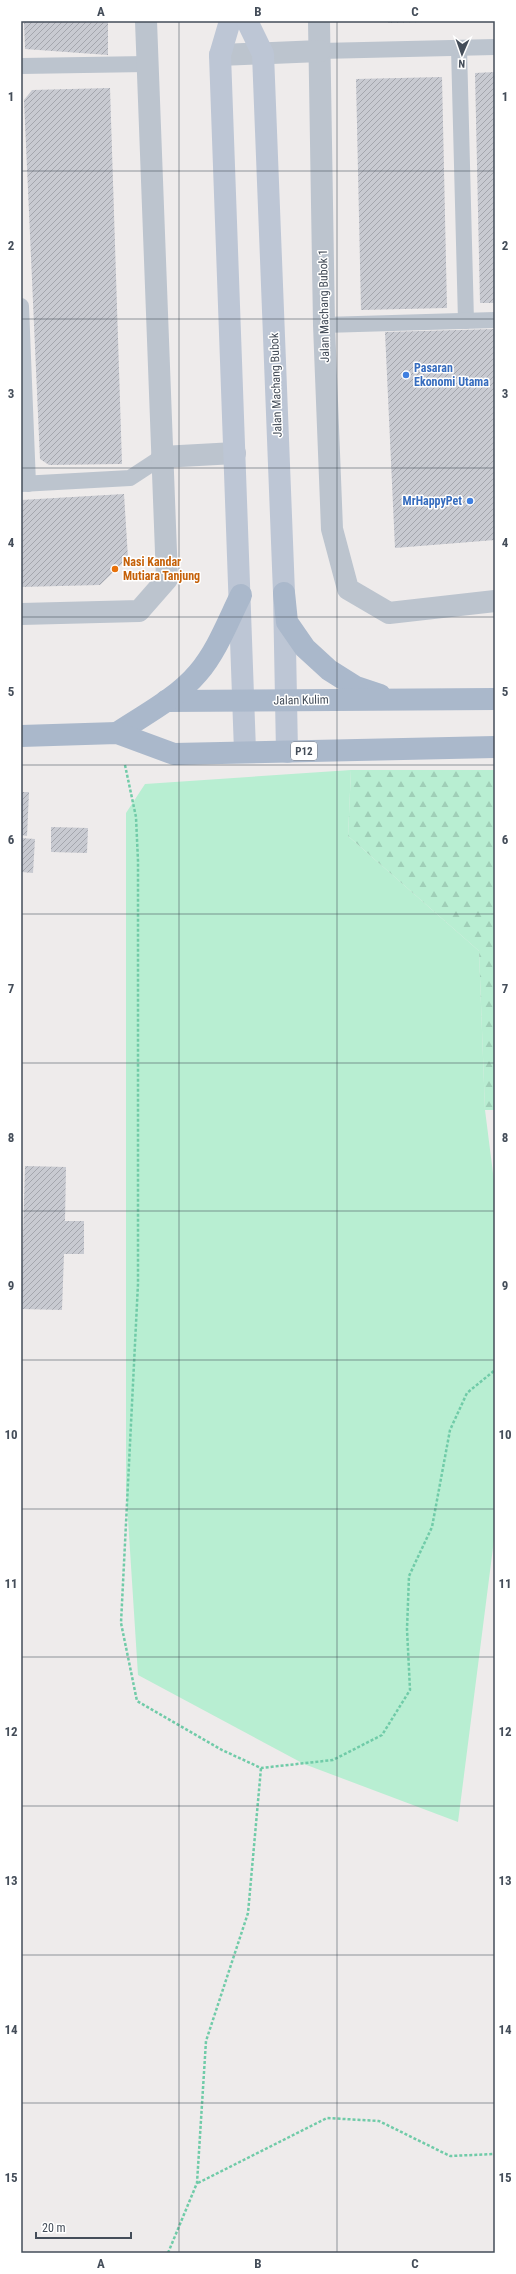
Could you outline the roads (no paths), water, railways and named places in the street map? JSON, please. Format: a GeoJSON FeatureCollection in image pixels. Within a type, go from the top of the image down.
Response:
{"type":"FeatureCollection","features":[{"type":"Feature","properties":{"kind":"main road"},"geometry":{"type":"LineString","coordinates":[[230,21],[220,55],[245,702],[245,751]]}},
{"type":"Feature","properties":{"kind":"main road","name":"Jalan Machang Bubok"},"geometry":{"type":"LineString","coordinates":[[247,21],[263,54],[284,592],[287,752]]}},
{"type":"Feature","properties":{"kind":"main road"},"geometry":{"type":"LineString","coordinates":[[284,592],[287,622],[305,648],[329,670],[356,687],[392,700]]}},
{"type":"Feature","properties":{"kind":"main road"},"geometry":{"type":"LineString","coordinates":[[118,733],[166,701],[198,673],[221,636],[241,595]]}},
{"type":"Feature","properties":{"kind":"main road","name":"Jalan Kulim"},"geometry":{"type":"LineString","coordinates":[[166,701],[245,702],[286,700],[495,700]]}},
{"type":"Feature","properties":{"kind":"main road","name":"P12"},"geometry":{"type":"LineString","coordinates":[[21,736],[118,733],[174,754],[245,751],[287,752],[495,747]]}},
{"type":"Feature","properties":{"kind":"street"},"geometry":{"type":"LineString","coordinates":[[21,614],[139,611],[167,579],[146,21]]}},
{"type":"Feature","properties":{"kind":"street","name":"Jalan Machang Bubok 1"},"geometry":{"type":"LineString","coordinates":[[319,21],[324,325],[332,529],[348,589],[389,612],[495,601]]}},
{"type":"Feature","properties":{"kind":"street"},"geometry":{"type":"LineString","coordinates":[[220,55],[320,51]]}},
{"type":"Feature","properties":{"kind":"street"},"geometry":{"type":"LineString","coordinates":[[162,457],[236,453]]}},
{"type":"Feature","properties":{"kind":"lane"},"geometry":{"type":"LineString","coordinates":[[320,51],[495,47]]}},
{"type":"Feature","properties":{"kind":"lane"},"geometry":{"type":"LineString","coordinates":[[459,48],[466,321]]}},
{"type":"Feature","properties":{"kind":"lane"},"geometry":{"type":"LineString","coordinates":[[21,66],[147,64]]}},
{"type":"Feature","properties":{"kind":"lane"},"geometry":{"type":"LineString","coordinates":[[21,306],[24,484],[130,478],[162,457]]}},
{"type":"Feature","properties":{"kind":"lane"},"geometry":{"type":"LineString","coordinates":[[324,325],[495,320]]}},
{"type":"Feature","properties":{"kind":"place","name":"Pasaran Ekonomi Utama"},"geometry":{"type":"Point","coordinates":[406,375]}},
{"type":"Feature","properties":{"kind":"place","name":"MrHappyPet"},"geometry":{"type":"Point","coordinates":[470,501]}},
{"type":"Feature","properties":{"kind":"place","name":"Nasi Kandar Mutiara Tanjung"},"geometry":{"type":"Point","coordinates":[115,569]}}]}
